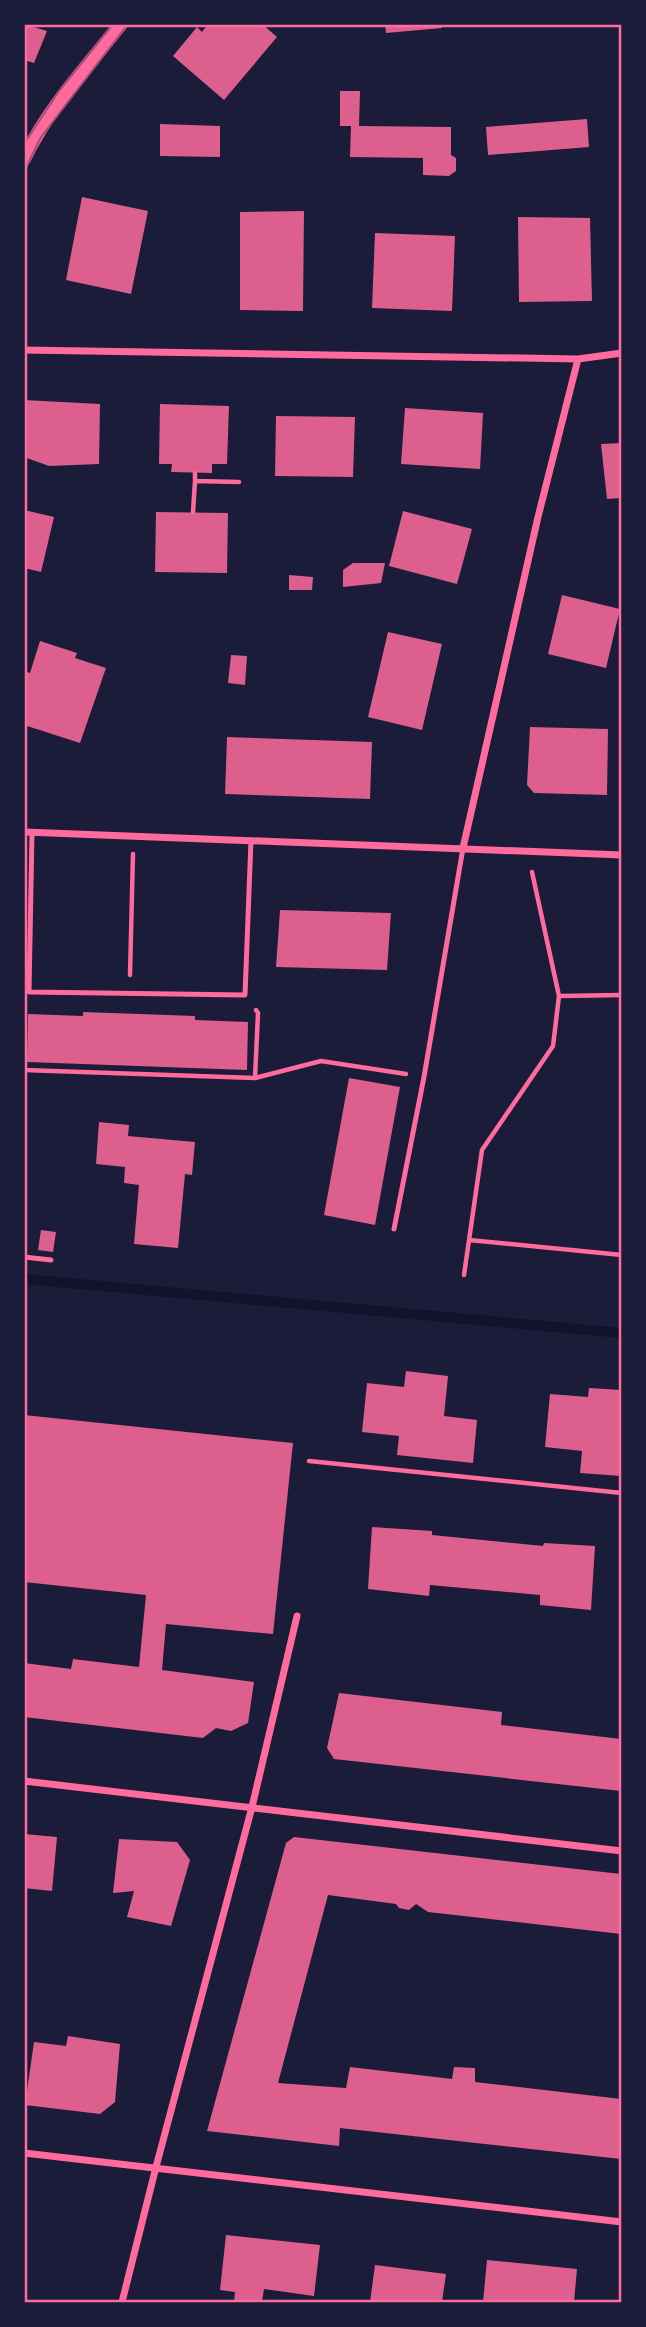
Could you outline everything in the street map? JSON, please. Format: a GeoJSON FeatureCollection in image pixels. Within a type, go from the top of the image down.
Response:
{"type":"FeatureCollection","features":[{"type":"Feature","properties":{"kind":"main road"},"geometry":{"type":"LineString","coordinates":[[24,159],[36,134],[54,108],[121,24]]}},
{"type":"Feature","properties":{"kind":"street"},"geometry":{"type":"LineString","coordinates":[[24,350],[578,359],[621,353]]}},
{"type":"Feature","properties":{"kind":"street"},"geometry":{"type":"LineString","coordinates":[[463,848],[538,517],[578,359]]}},
{"type":"Feature","properties":{"kind":"street"},"geometry":{"type":"LineString","coordinates":[[28,832],[621,855]]}},
{"type":"Feature","properties":{"kind":"street"},"geometry":{"type":"LineString","coordinates":[[122,2302],[252,1807],[297,1616]]}},
{"type":"Feature","properties":{"kind":"street"},"geometry":{"type":"LineString","coordinates":[[24,1781],[621,1851]]}},
{"type":"Feature","properties":{"kind":"street"},"geometry":{"type":"LineString","coordinates":[[24,2152],[621,2222]]}},
{"type":"Feature","properties":{"kind":"lane"},"geometry":{"type":"LineString","coordinates":[[28,832],[29,992],[245,995],[251,840]]}},
{"type":"Feature","properties":{"kind":"lane"},"geometry":{"type":"LineString","coordinates":[[394,1229],[424,1077],[463,848]]}},
{"type":"Feature","properties":{"kind":"lane"},"geometry":{"type":"LineString","coordinates":[[24,1257],[51,1260]]}},
{"type":"Feature","properties":{"kind":"path"},"geometry":{"type":"LineString","coordinates":[[193,512],[195,473]]}},
{"type":"Feature","properties":{"kind":"path"},"geometry":{"type":"LineString","coordinates":[[195,481],[239,482]]}},
{"type":"Feature","properties":{"kind":"path"},"geometry":{"type":"LineString","coordinates":[[130,994],[133,836]]}},
{"type":"Feature","properties":{"kind":"path"},"geometry":{"type":"LineString","coordinates":[[464,1275],[482,1150],[553,1046],[559,996],[525,851]]}},
{"type":"Feature","properties":{"kind":"path"},"geometry":{"type":"LineString","coordinates":[[245,995],[258,1013],[255,1078]]}},
{"type":"Feature","properties":{"kind":"path"},"geometry":{"type":"LineString","coordinates":[[559,996],[621,995]]}},
{"type":"Feature","properties":{"kind":"path"},"geometry":{"type":"LineString","coordinates":[[24,1070],[255,1078],[321,1061],[424,1077]]}},
{"type":"Feature","properties":{"kind":"path"},"geometry":{"type":"LineString","coordinates":[[469,1240],[621,1255]]}},
{"type":"Feature","properties":{"kind":"path"},"geometry":{"type":"LineString","coordinates":[[309,1461],[621,1493]]}},
{"type":"Feature","properties":{"kind":"building"},"geometry":{"type":"Polygon","coordinates":[[[24,24],[47,31],[34,63],[24,60],[24,24]]]}},
{"type":"Feature","properties":{"kind":"building"},"geometry":{"type":"Polygon","coordinates":[[[208,24],[262,24],[277,37],[224,100],[173,56],[197,27],[202,32],[208,24]]]}},
{"type":"Feature","properties":{"kind":"building"},"geometry":{"type":"Polygon","coordinates":[[[385,24],[441,24],[442,28],[386,33],[385,24]]]}},
{"type":"Feature","properties":{"kind":"building"},"geometry":{"type":"Polygon","coordinates":[[[340,91],[360,91],[359,126],[451,127],[451,155],[456,158],[456,171],[449,176],[423,175],[423,158],[350,157],[351,126],[340,126],[340,91]]]}},
{"type":"Feature","properties":{"kind":"building"},"geometry":{"type":"Polygon","coordinates":[[[587,119],[589,147],[488,155],[486,127],[587,119]]]}},
{"type":"Feature","properties":{"kind":"building"},"geometry":{"type":"Polygon","coordinates":[[[160,124],[220,126],[220,157],[160,156],[160,124]]]}},
{"type":"Feature","properties":{"kind":"building"},"geometry":{"type":"Polygon","coordinates":[[[82,197],[148,211],[131,294],[66,280],[82,197]]]}},
{"type":"Feature","properties":{"kind":"building"},"geometry":{"type":"Polygon","coordinates":[[[304,211],[303,311],[240,310],[240,212],[304,211]]]}},
{"type":"Feature","properties":{"kind":"building"},"geometry":{"type":"Polygon","coordinates":[[[518,217],[590,218],[592,301],[519,302],[518,217]]]}},
{"type":"Feature","properties":{"kind":"building"},"geometry":{"type":"Polygon","coordinates":[[[375,233],[455,236],[452,311],[372,308],[375,233]]]}},
{"type":"Feature","properties":{"kind":"building"},"geometry":{"type":"Polygon","coordinates":[[[24,400],[100,404],[99,464],[49,466],[24,457],[24,400]]]}},
{"type":"Feature","properties":{"kind":"building"},"geometry":{"type":"Polygon","coordinates":[[[160,404],[229,406],[227,464],[212,464],[212,473],[171,472],[172,464],[159,464],[160,404]]]}},
{"type":"Feature","properties":{"kind":"building"},"geometry":{"type":"Polygon","coordinates":[[[405,408],[483,413],[480,469],[401,464],[405,408]]]}},
{"type":"Feature","properties":{"kind":"building"},"geometry":{"type":"Polygon","coordinates":[[[276,416],[355,417],[353,477],[275,476],[276,416]]]}},
{"type":"Feature","properties":{"kind":"building"},"geometry":{"type":"Polygon","coordinates":[[[621,443],[621,498],[607,499],[601,444],[621,443]]]}},
{"type":"Feature","properties":{"kind":"building"},"geometry":{"type":"Polygon","coordinates":[[[24,510],[54,517],[41,572],[24,568],[24,510]]]}},
{"type":"Feature","properties":{"kind":"building"},"geometry":{"type":"Polygon","coordinates":[[[403,511],[472,529],[457,584],[389,566],[403,511]]]}},
{"type":"Feature","properties":{"kind":"building"},"geometry":{"type":"Polygon","coordinates":[[[156,512],[228,513],[227,573],[155,572],[156,512]]]}},
{"type":"Feature","properties":{"kind":"building"},"geometry":{"type":"Polygon","coordinates":[[[353,563],[385,563],[381,583],[343,587],[343,570],[353,563]]]}},
{"type":"Feature","properties":{"kind":"building"},"geometry":{"type":"Polygon","coordinates":[[[289,575],[313,577],[312,590],[289,590],[289,575]]]}},
{"type":"Feature","properties":{"kind":"building"},"geometry":{"type":"Polygon","coordinates":[[[562,595],[620,609],[606,668],[548,654],[562,595]]]}},
{"type":"Feature","properties":{"kind":"building"},"geometry":{"type":"Polygon","coordinates":[[[388,632],[442,644],[422,730],[368,717],[388,632]]]}},
{"type":"Feature","properties":{"kind":"building"},"geometry":{"type":"Polygon","coordinates":[[[40,641],[77,653],[75,658],[106,668],[80,743],[24,725],[24,671],[30,673],[40,641]]]}},
{"type":"Feature","properties":{"kind":"building"},"geometry":{"type":"Polygon","coordinates":[[[231,655],[247,656],[245,685],[228,683],[231,655]]]}},
{"type":"Feature","properties":{"kind":"building"},"geometry":{"type":"Polygon","coordinates":[[[530,727],[608,729],[607,795],[534,793],[527,785],[530,727]]]}},
{"type":"Feature","properties":{"kind":"building"},"geometry":{"type":"Polygon","coordinates":[[[227,737],[372,742],[370,799],[225,794],[227,737]]]}},
{"type":"Feature","properties":{"kind":"building"},"geometry":{"type":"Polygon","coordinates":[[[280,910],[391,913],[387,970],[276,967],[280,910]]]}},
{"type":"Feature","properties":{"kind":"building"},"geometry":{"type":"Polygon","coordinates":[[[83,1012],[195,1016],[195,1020],[248,1022],[247,1070],[27,1062],[28,1014],[83,1016],[83,1012]]]}},
{"type":"Feature","properties":{"kind":"building"},"geometry":{"type":"Polygon","coordinates":[[[349,1078],[400,1087],[375,1225],[324,1215],[349,1078]]]}},
{"type":"Feature","properties":{"kind":"building"},"geometry":{"type":"Polygon","coordinates":[[[99,1122],[129,1125],[128,1136],[195,1142],[192,1175],[185,1174],[178,1248],[134,1244],[139,1185],[124,1183],[125,1167],[96,1164],[99,1122]]]}},
{"type":"Feature","properties":{"kind":"building"},"geometry":{"type":"Polygon","coordinates":[[[41,1230],[56,1232],[53,1252],[38,1250],[41,1230]]]}},
{"type":"Feature","properties":{"kind":"building"},"geometry":{"type":"Polygon","coordinates":[[[406,1371],[448,1376],[444,1416],[477,1420],[473,1463],[397,1455],[399,1436],[362,1432],[367,1383],[404,1387],[406,1371]]]}},
{"type":"Feature","properties":{"kind":"building"},"geometry":{"type":"Polygon","coordinates":[[[589,1388],[621,1390],[621,1476],[580,1473],[582,1451],[545,1447],[550,1394],[588,1397],[589,1388]]]}},
{"type":"Feature","properties":{"kind":"building"},"geometry":{"type":"Polygon","coordinates":[[[24,1415],[293,1443],[273,1634],[166,1624],[162,1670],[254,1682],[248,1723],[231,1731],[216,1728],[203,1738],[24,1717],[24,1663],[71,1669],[73,1659],[139,1667],[146,1595],[24,1582],[24,1415]]]}},
{"type":"Feature","properties":{"kind":"building"},"geometry":{"type":"Polygon","coordinates":[[[372,1527],[432,1531],[432,1535],[543,1546],[544,1543],[595,1546],[591,1610],[540,1605],[540,1595],[430,1585],[429,1596],[368,1589],[372,1527]]]}},
{"type":"Feature","properties":{"kind":"building"},"geometry":{"type":"Polygon","coordinates":[[[339,1693],[502,1712],[501,1725],[621,1739],[621,1791],[334,1759],[327,1748],[339,1693]]]}},
{"type":"Feature","properties":{"kind":"building"},"geometry":{"type":"Polygon","coordinates":[[[24,1834],[57,1837],[52,1891],[24,1888],[24,1834]]]}},
{"type":"Feature","properties":{"kind":"building"},"geometry":{"type":"Polygon","coordinates":[[[294,1837],[621,1874],[621,1934],[428,1912],[416,1904],[409,1910],[399,1908],[396,1904],[328,1895],[278,2083],[346,2088],[350,2067],[452,2079],[454,2067],[475,2068],[475,2082],[621,2099],[621,2159],[340,2128],[339,2146],[207,2131],[286,1843],[294,1837]]]}},
{"type":"Feature","properties":{"kind":"building"},"geometry":{"type":"Polygon","coordinates":[[[119,1839],[177,1842],[190,1860],[171,1926],[127,1917],[134,1891],[113,1893],[119,1839]]]}},
{"type":"Feature","properties":{"kind":"building"},"geometry":{"type":"Polygon","coordinates":[[[68,2036],[120,2044],[115,2102],[100,2114],[25,2105],[34,2042],[66,2046],[68,2036]]]}},
{"type":"Feature","properties":{"kind":"building"},"geometry":{"type":"Polygon","coordinates":[[[226,2235],[320,2245],[314,2296],[264,2289],[262,2302],[234,2302],[235,2292],[220,2290],[226,2235]]]}},
{"type":"Feature","properties":{"kind":"building"},"geometry":{"type":"Polygon","coordinates":[[[487,2260],[577,2269],[574,2302],[483,2302],[487,2260]]]}},
{"type":"Feature","properties":{"kind":"building"},"geometry":{"type":"Polygon","coordinates":[[[375,2265],[446,2274],[442,2302],[370,2302],[375,2265]]]}},
{"type":"Feature","properties":{"kind":"waterway"},"geometry":{"type":"LineString","coordinates":[[24,1279],[622,1333]]}},
{"type":"Feature","properties":{"kind":"tram line"},"geometry":{"type":"LineString","coordinates":[[24,144],[59,91],[113,24]]}},
{"type":"Feature","properties":{"kind":"tram line"},"geometry":{"type":"LineString","coordinates":[[24,172],[41,137],[128,24]]}}]}
